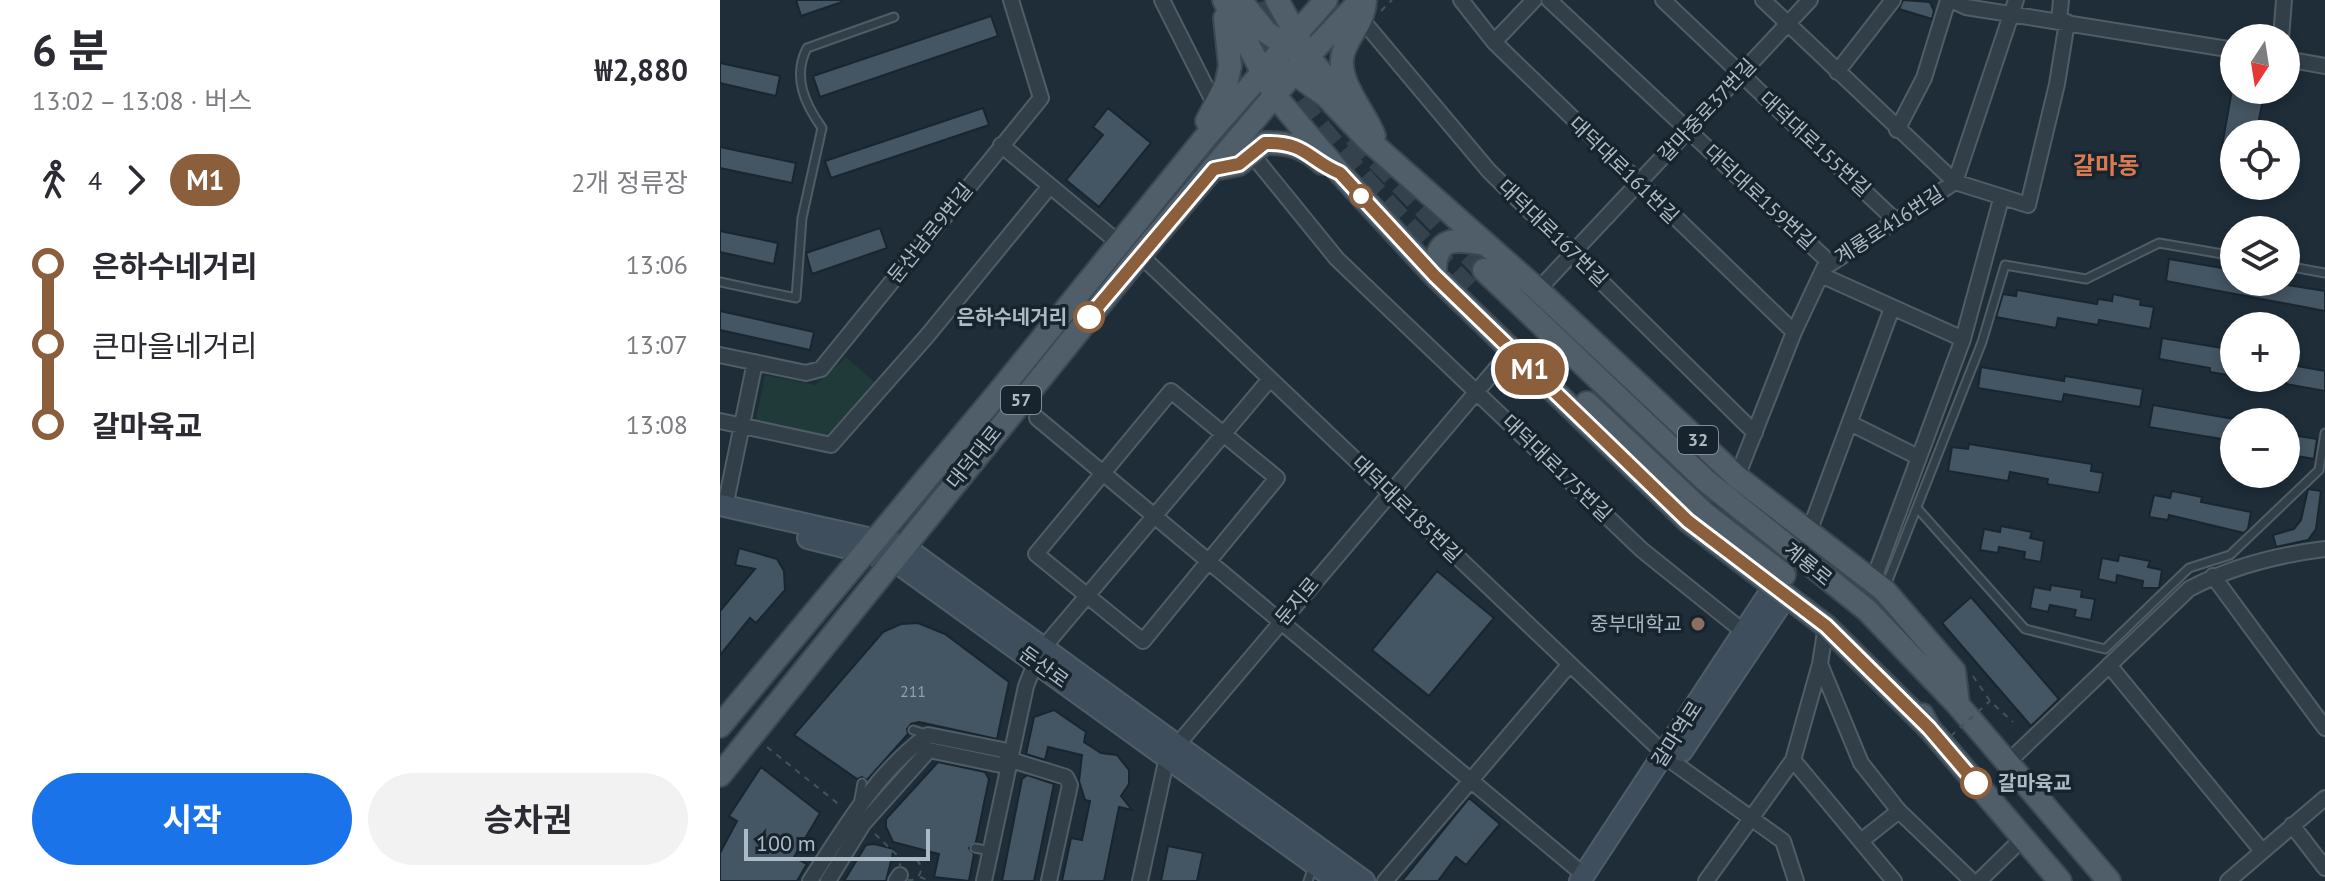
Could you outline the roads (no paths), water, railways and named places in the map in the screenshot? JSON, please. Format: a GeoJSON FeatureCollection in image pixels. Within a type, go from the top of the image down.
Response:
{"type":"FeatureCollection","features":[{"type":"Feature","properties":{"kind":"main road"},"geometry":{"type":"LineString","coordinates":[[1205,138],[1207,115],[1215,105],[1230,66],[1229,37],[1222,0]]}},
{"type":"Feature","properties":{"kind":"main road","name":"32"},"geometry":{"type":"LineString","coordinates":[[1222,0],[1276,97],[1340,173],[1435,276],[1688,521],[1826,626],[1929,728]]}},
{"type":"Feature","properties":{"kind":"main road"},"geometry":{"type":"LineString","coordinates":[[1240,0],[1254,19],[1288,40]]}},
{"type":"Feature","properties":{"kind":"main road"},"geometry":{"type":"LineString","coordinates":[[1277,0],[1288,40],[1301,64],[1326,96],[1416,184]]}},
{"type":"Feature","properties":{"kind":"main road","name":"대덕대로"},"geometry":{"type":"LineString","coordinates":[[720,726],[1205,138],[1326,0]]}},
{"type":"Feature","properties":{"kind":"main road"},"geometry":{"type":"LineString","coordinates":[[1367,9],[1346,46],[1342,68],[1374,138]]}},
{"type":"Feature","properties":{"kind":"main road","name":"대덕대로"},"geometry":{"type":"LineString","coordinates":[[720,775],[1140,255],[1301,64],[1367,9]]}},
{"type":"Feature","properties":{"kind":"main road"},"geometry":{"type":"LineString","coordinates":[[1261,72],[1301,64]]}},
{"type":"Feature","properties":{"kind":"main road","name":"32"},"geometry":{"type":"LineString","coordinates":[[1301,64],[1416,184],[1538,290],[1737,477],[1878,586],[1954,671],[1958,705]]}},
{"type":"Feature","properties":{"kind":"main road"},"geometry":{"type":"LineString","coordinates":[[1214,169],[1239,164],[1265,143],[1295,146],[1310,152],[1327,168],[1340,173]]}},
{"type":"Feature","properties":{"kind":"main road"},"geometry":{"type":"LineString","coordinates":[[1435,276],[1436,253],[1442,245],[1457,240],[1486,244]]}},
{"type":"Feature","properties":{"kind":"main road","name":"계룡로"},"geometry":{"type":"LineString","coordinates":[[1484,270],[1705,480],[1867,610],[1958,705],[2109,881]]}},
{"type":"Feature","properties":{"kind":"main road","name":"계룡로"},"geometry":{"type":"LineString","coordinates":[[1468,288],[1705,514],[1864,642],[1907,688],[1929,728],[2060,881]]}},
{"type":"Feature","properties":{"kind":"street","name":"둔산남로9번길"},"geometry":{"type":"LineString","coordinates":[[720,355],[806,373],[821,369],[1042,93],[1011,0]]}},
{"type":"Feature","properties":{"kind":"street"},"geometry":{"type":"LineString","coordinates":[[1162,0],[1215,105]]}},
{"type":"Feature","properties":{"kind":"street","name":"대덕대로161번길"},"geometry":{"type":"LineString","coordinates":[[1461,0],[1494,42],[1637,184],[1794,332]]}},
{"type":"Feature","properties":{"kind":"street"},"geometry":{"type":"LineString","coordinates":[[1494,42],[1534,0]]}},
{"type":"Feature","properties":{"kind":"street","name":"대덕대로159번길"},"geometry":{"type":"LineString","coordinates":[[1549,0],[1688,130],[1825,268],[1892,308],[1963,339]]}},
{"type":"Feature","properties":{"kind":"street","name":"대덕대로155번길"},"geometry":{"type":"LineString","coordinates":[[1663,0],[1897,222]]}},
{"type":"Feature","properties":{"kind":"street"},"geometry":{"type":"LineString","coordinates":[[1763,0],[1955,182],[2028,205],[2057,84],[2063,21],[2061,0]]}},
{"type":"Feature","properties":{"kind":"street","name":"갈마중로37번길"},"geometry":{"type":"LineString","coordinates":[[1538,290],[1576,253],[1810,0]]}},
{"type":"Feature","properties":{"kind":"street"},"geometry":{"type":"LineString","coordinates":[[1837,72],[1893,0]]}},
{"type":"Feature","properties":{"kind":"street"},"geometry":{"type":"LineString","coordinates":[[1897,130],[1924,78],[1950,0],[1966,7],[2014,7],[2063,21],[2220,48]]}},
{"type":"Feature","properties":{"kind":"street"},"geometry":{"type":"LineString","coordinates":[[2282,24],[2284,0]]}},
{"type":"Feature","properties":{"kind":"street","name":"계룡로416번길"},"geometry":{"type":"LineString","coordinates":[[1737,477],[1794,332],[1825,268],[1955,182],[2014,7]]}},
{"type":"Feature","properties":{"kind":"street","name":"대덕대로167번길"},"geometry":{"type":"LineString","coordinates":[[1367,9],[1489,171],[1576,253],[1755,433]]}},
{"type":"Feature","properties":{"kind":"street"},"geometry":{"type":"LineString","coordinates":[[2300,62],[2325,66]]}},
{"type":"Feature","properties":{"kind":"street"},"geometry":{"type":"LineString","coordinates":[[1001,145],[1120,244]]}},
{"type":"Feature","properties":{"kind":"street","name":"대덕대로175번길"},"geometry":{"type":"LineString","coordinates":[[1251,153],[1337,259],[1642,550],[1744,632]]}},
{"type":"Feature","properties":{"kind":"street"},"geometry":{"type":"LineString","coordinates":[[720,421],[831,445],[927,336],[1050,186]]}},
{"type":"Feature","properties":{"kind":"street"},"geometry":{"type":"LineString","coordinates":[[1878,586],[1918,457],[1963,339],[2001,199]]}},
{"type":"Feature","properties":{"kind":"street","name":"대덕대로185번길"},"geometry":{"type":"LineString","coordinates":[[1140,255],[1669,758],[1783,841],[1796,881]]}},
{"type":"Feature","properties":{"kind":"street","name":"계룡로"},"geometry":{"type":"LineString","coordinates":[[1809,532],[1892,308]]}},
{"type":"Feature","properties":{"kind":"street","name":"둔지로"},"geometry":{"type":"LineString","coordinates":[[1140,881],[1173,752],[1388,491],[1511,351]]}},
{"type":"Feature","properties":{"kind":"street"},"geometry":{"type":"LineString","coordinates":[[722,510],[755,362]]}},
{"type":"Feature","properties":{"kind":"street","name":"둔산로"},"geometry":{"type":"LineString","coordinates":[[1040,655],[1270,379]]}},
{"type":"Feature","properties":{"kind":"street"},"geometry":{"type":"LineString","coordinates":[[1171,391],[1224,434],[1277,478],[1143,641],[1036,554],[1171,391]]}},
{"type":"Feature","properties":{"kind":"street"},"geometry":{"type":"LineString","coordinates":[[1037,418],[1586,879]]}},
{"type":"Feature","properties":{"kind":"street"},"geometry":{"type":"LineString","coordinates":[[1850,423],[1918,457]]}},
{"type":"Feature","properties":{"kind":"street","name":"둔산로"},"geometry":{"type":"LineString","coordinates":[[722,510],[898,552],[1173,752],[1338,881]]}},
{"type":"Feature","properties":{"kind":"street"},"geometry":{"type":"LineString","coordinates":[[2006,764],[2109,665],[2180,587],[2268,558],[2325,547]]}},
{"type":"Feature","properties":{"kind":"street"},"geometry":{"type":"LineString","coordinates":[[2213,576],[2325,728]]}},
{"type":"Feature","properties":{"kind":"street","name":"갈마역로"},"geometry":{"type":"LineString","coordinates":[[1669,758],[1744,632],[1780,591]]}},
{"type":"Feature","properties":{"kind":"street","name":"갈마역로"},"geometry":{"type":"LineString","coordinates":[[1586,879],[1780,591]]}},
{"type":"Feature","properties":{"kind":"street"},"geometry":{"type":"LineString","coordinates":[[1706,881],[1749,817],[1793,760],[1820,664],[1826,626]]}},
{"type":"Feature","properties":{"kind":"street"},"geometry":{"type":"LineString","coordinates":[[984,881],[983,849],[1011,760],[1026,686],[1040,655]]}},
{"type":"Feature","properties":{"kind":"street"},"geometry":{"type":"LineString","coordinates":[[1385,881],[1570,664]]}},
{"type":"Feature","properties":{"kind":"street"},"geometry":{"type":"LineString","coordinates":[[1820,664],[1861,763],[1899,811],[1972,881]]}},
{"type":"Feature","properties":{"kind":"street"},"geometry":{"type":"LineString","coordinates":[[2109,665],[2262,851]]}},
{"type":"Feature","properties":{"kind":"street"},"geometry":{"type":"LineString","coordinates":[[810,881],[852,809],[912,746],[928,735],[1003,750],[1011,760],[1066,777],[1070,785],[1049,881]]}},
{"type":"Feature","properties":{"kind":"street"},"geometry":{"type":"LineString","coordinates":[[828,881],[863,824],[929,750],[1001,765],[1011,760]]}},
{"type":"Feature","properties":{"kind":"street"},"geometry":{"type":"LineString","coordinates":[[1793,760],[1894,881]]}},
{"type":"Feature","properties":{"kind":"street"},"geometry":{"type":"LineString","coordinates":[[2228,881],[2325,798]]}},
{"type":"Feature","properties":{"kind":"street"},"geometry":{"type":"LineString","coordinates":[[1861,841],[1899,811]]}},
{"type":"Feature","properties":{"kind":"street"},"geometry":{"type":"LineString","coordinates":[[2292,825],[2325,868]]}},
{"type":"Feature","properties":{"kind":"street"},"geometry":{"type":"LineString","coordinates":[[1979,881],[2023,838]]}},
{"type":"Feature","properties":{"kind":"street","name":"둔산로"},"geometry":{"type":"LineString","coordinates":[[1315,866],[1364,881]]}},
{"type":"Feature","properties":{"kind":"lane"},"geometry":{"type":"LineString","coordinates":[[720,282],[796,298],[802,218],[822,128],[809,110],[799,79],[803,57],[807,48],[894,17]]}},
{"type":"Feature","properties":{"kind":"lane"},"geometry":{"type":"LineString","coordinates":[[1878,586],[1917,508],[1982,342],[2005,265],[2086,279],[2159,243],[2220,254]]}},
{"type":"Feature","properties":{"kind":"lane"},"geometry":{"type":"LineString","coordinates":[[2300,269],[2325,273]]}},
{"type":"Feature","properties":{"kind":"lane"},"geometry":{"type":"LineString","coordinates":[[1917,508],[2025,629],[2105,649],[2180,587],[2189,568],[2230,555],[2322,471],[2325,433]]}},
{"type":"Feature","properties":{"kind":"lane"},"geometry":{"type":"LineString","coordinates":[[913,730],[928,735]]}},
{"type":"Feature","properties":{"kind":"lane"},"geometry":{"type":"LineString","coordinates":[[852,809],[862,783]]}},
{"type":"Feature","properties":{"kind":"tunnel"},"geometry":{"type":"LineString","coordinates":[[1265,0],[1286,49]]}},
{"type":"Feature","properties":{"kind":"tunnel"},"geometry":{"type":"LineString","coordinates":[[1249,16],[1267,51],[1317,124],[1346,160],[1468,288]]}},
{"type":"Feature","properties":{"kind":"tunnel"},"geometry":{"type":"LineString","coordinates":[[1354,136],[1484,270]]}},
{"type":"Feature","properties":{"kind":"place","name":"은하수네거리"},"geometry":{"type":"Point","coordinates":[1089,317]}},
{"type":"Feature","properties":{"kind":"place","name":"중부대학교"},"geometry":{"type":"Point","coordinates":[1698,624]}},
{"type":"Feature","properties":{"kind":"place","name":"갈마육교"},"geometry":{"type":"Point","coordinates":[1976,783]}},
{"type":"Feature","properties":{"kind":"district","name":"갈마동"},"geometry":{"type":"Point","coordinates":[2106,166]}}]}
